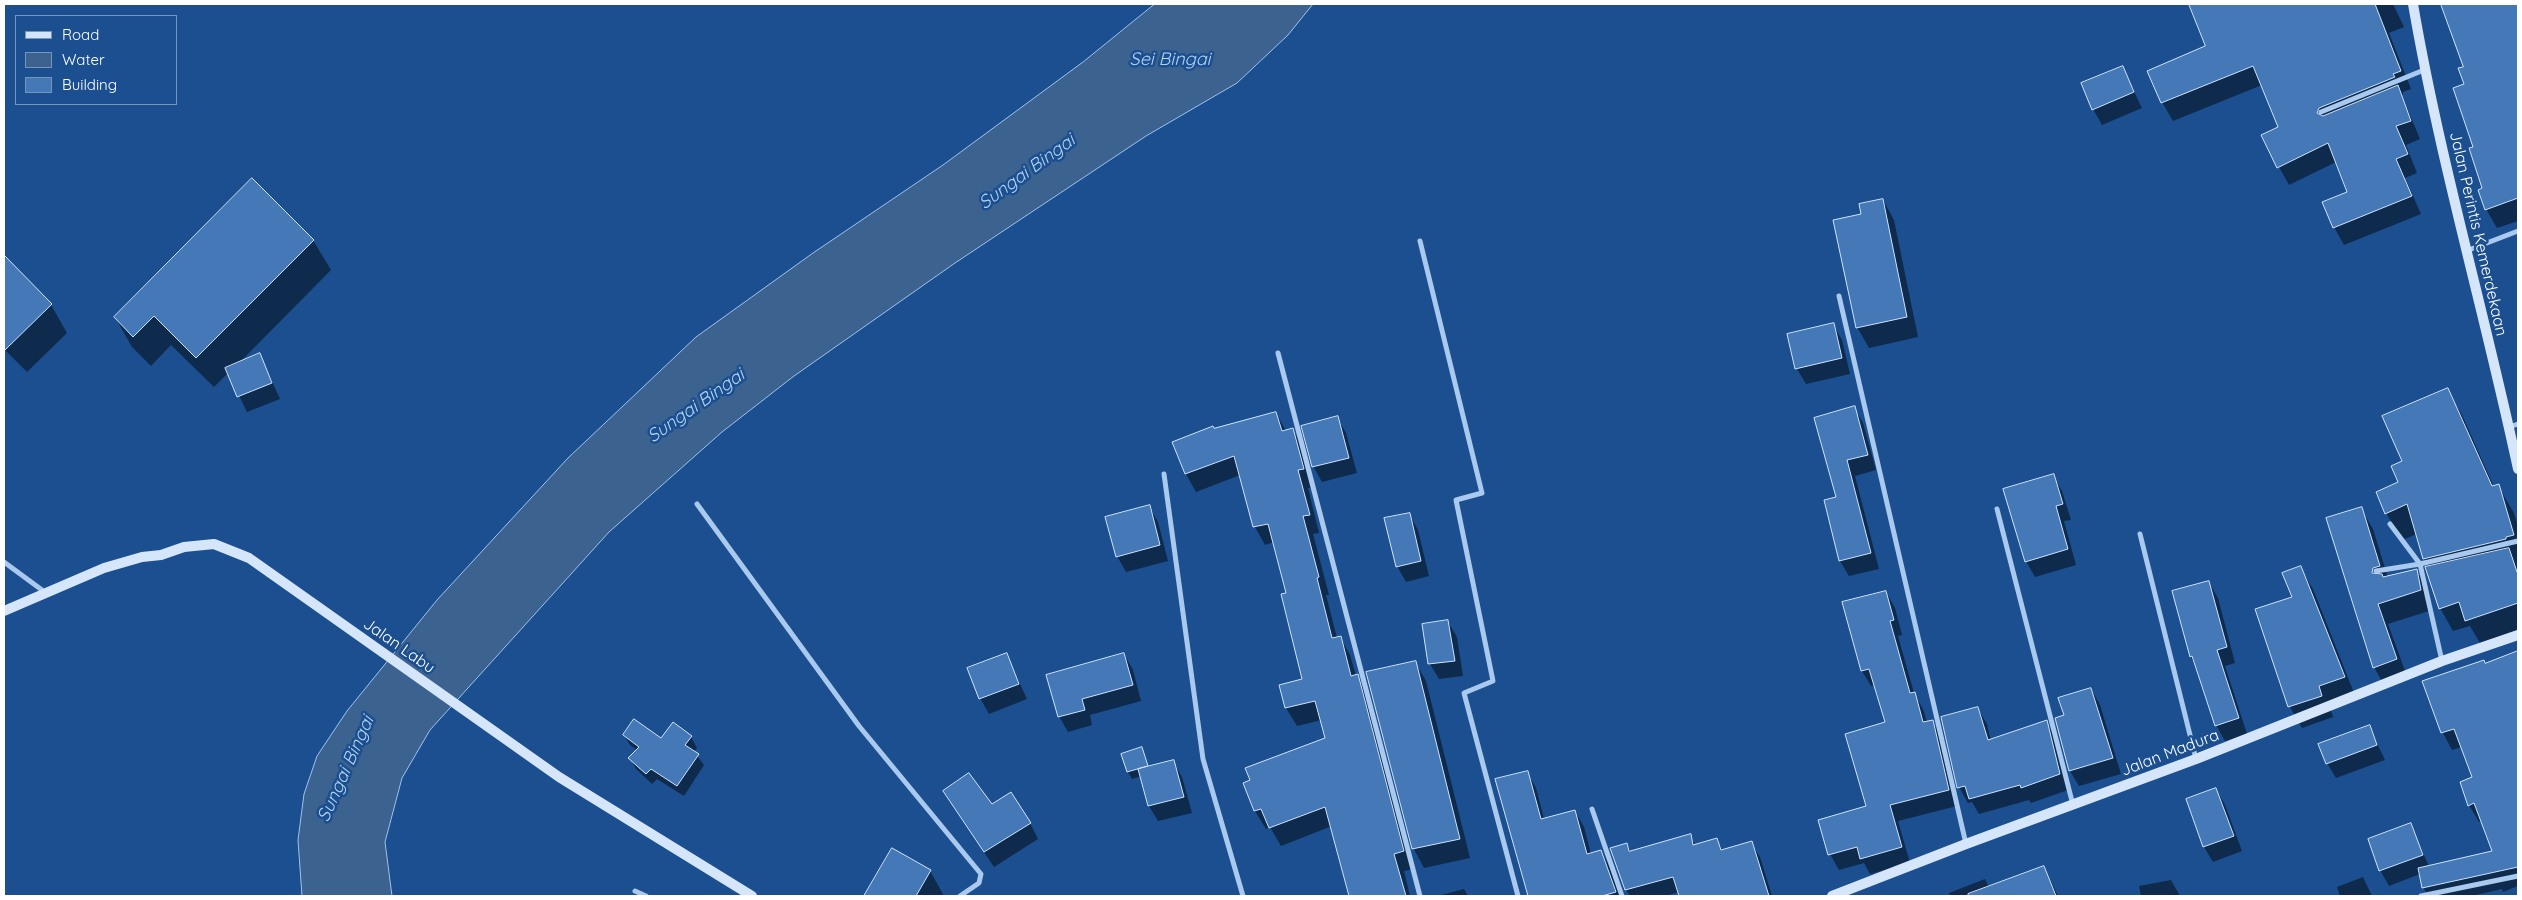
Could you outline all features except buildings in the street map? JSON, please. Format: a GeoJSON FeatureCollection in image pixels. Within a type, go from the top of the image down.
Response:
{"type":"FeatureCollection","features":[{"type":"Feature","properties":{"kind":"street","name":"Jalan Perintis Kemerdekaan"},"geometry":{"type":"LineString","coordinates":[[2413,4],[2424,70],[2465,251],[2514,426],[2518,469]]}},
{"type":"Feature","properties":{"kind":"street"},"geometry":{"type":"LineString","coordinates":[[2321,112],[2424,70]]}},
{"type":"Feature","properties":{"kind":"street"},"geometry":{"type":"LineString","coordinates":[[2465,251],[2518,231]]}},
{"type":"Feature","properties":{"kind":"street"},"geometry":{"type":"LineString","coordinates":[[1420,241],[1482,493],[1456,500],[1493,681],[1464,693],[1518,896]]}},
{"type":"Feature","properties":{"kind":"street"},"geometry":{"type":"LineString","coordinates":[[1839,296],[1966,844]]}},
{"type":"Feature","properties":{"kind":"street"},"geometry":{"type":"LineString","coordinates":[[1278,353],[1420,896]]}},
{"type":"Feature","properties":{"kind":"street"},"geometry":{"type":"LineString","coordinates":[[1164,474],[1203,759],[1243,896]]}},
{"type":"Feature","properties":{"kind":"street"},"geometry":{"type":"LineString","coordinates":[[697,504],[859,726],[981,874],[978,884],[960,896]]}},
{"type":"Feature","properties":{"kind":"street"},"geometry":{"type":"LineString","coordinates":[[1998,509],[2073,805]]}},
{"type":"Feature","properties":{"kind":"street"},"geometry":{"type":"LineString","coordinates":[[2390,524],[2420,564],[2442,661]]}},
{"type":"Feature","properties":{"kind":"street"},"geometry":{"type":"LineString","coordinates":[[2140,534],[2196,759]]}},
{"type":"Feature","properties":{"kind":"street"},"geometry":{"type":"LineString","coordinates":[[2376,571],[2420,564],[2518,541]]}},
{"type":"Feature","properties":{"kind":"street","name":"Jalan Labu"},"geometry":{"type":"LineString","coordinates":[[4,611],[104,568],[184,548],[214,544],[249,558],[559,777],[752,896]]}},
{"type":"Feature","properties":{"kind":"street"},"geometry":{"type":"LineString","coordinates":[[4,562],[46,593]]}},
{"type":"Feature","properties":{"kind":"street","name":"Jalan Madura"},"geometry":{"type":"LineString","coordinates":[[1832,896],[2196,759],[2442,661],[2518,635]]}},
{"type":"Feature","properties":{"kind":"street"},"geometry":{"type":"LineString","coordinates":[[1592,809],[1622,896]]}},
{"type":"Feature","properties":{"kind":"street"},"geometry":{"type":"LineString","coordinates":[[2421,896],[2518,876]]}},
{"type":"Feature","properties":{"kind":"street"},"geometry":{"type":"LineString","coordinates":[[635,891],[646,896]]}},
{"type":"Feature","properties":{"kind":"water","name":"Sei Bingai"},"geometry":{"type":"Polygon","coordinates":[[[1155,4],[1313,4],[1288,35],[1237,83],[1146,136],[955,263],[794,376],[722,432],[609,532],[430,730],[402,778],[385,842],[392,896],[302,896],[298,840],[304,794],[317,756],[347,711],[437,600],[568,458],[696,337],[813,253],[943,165],[1083,62],[1155,4]]]}},
{"type":"Feature","properties":{"kind":"water label","name":"Sungai Bingai"},"geometry":{"type":"Point","coordinates":[1027,172]}},
{"type":"Feature","properties":{"kind":"water label","name":"Sungai Bingai"},"geometry":{"type":"Point","coordinates":[696,406]}},
{"type":"Feature","properties":{"kind":"water label","name":"Sungai Bingai"},"geometry":{"type":"Point","coordinates":[346,769]}}]}
